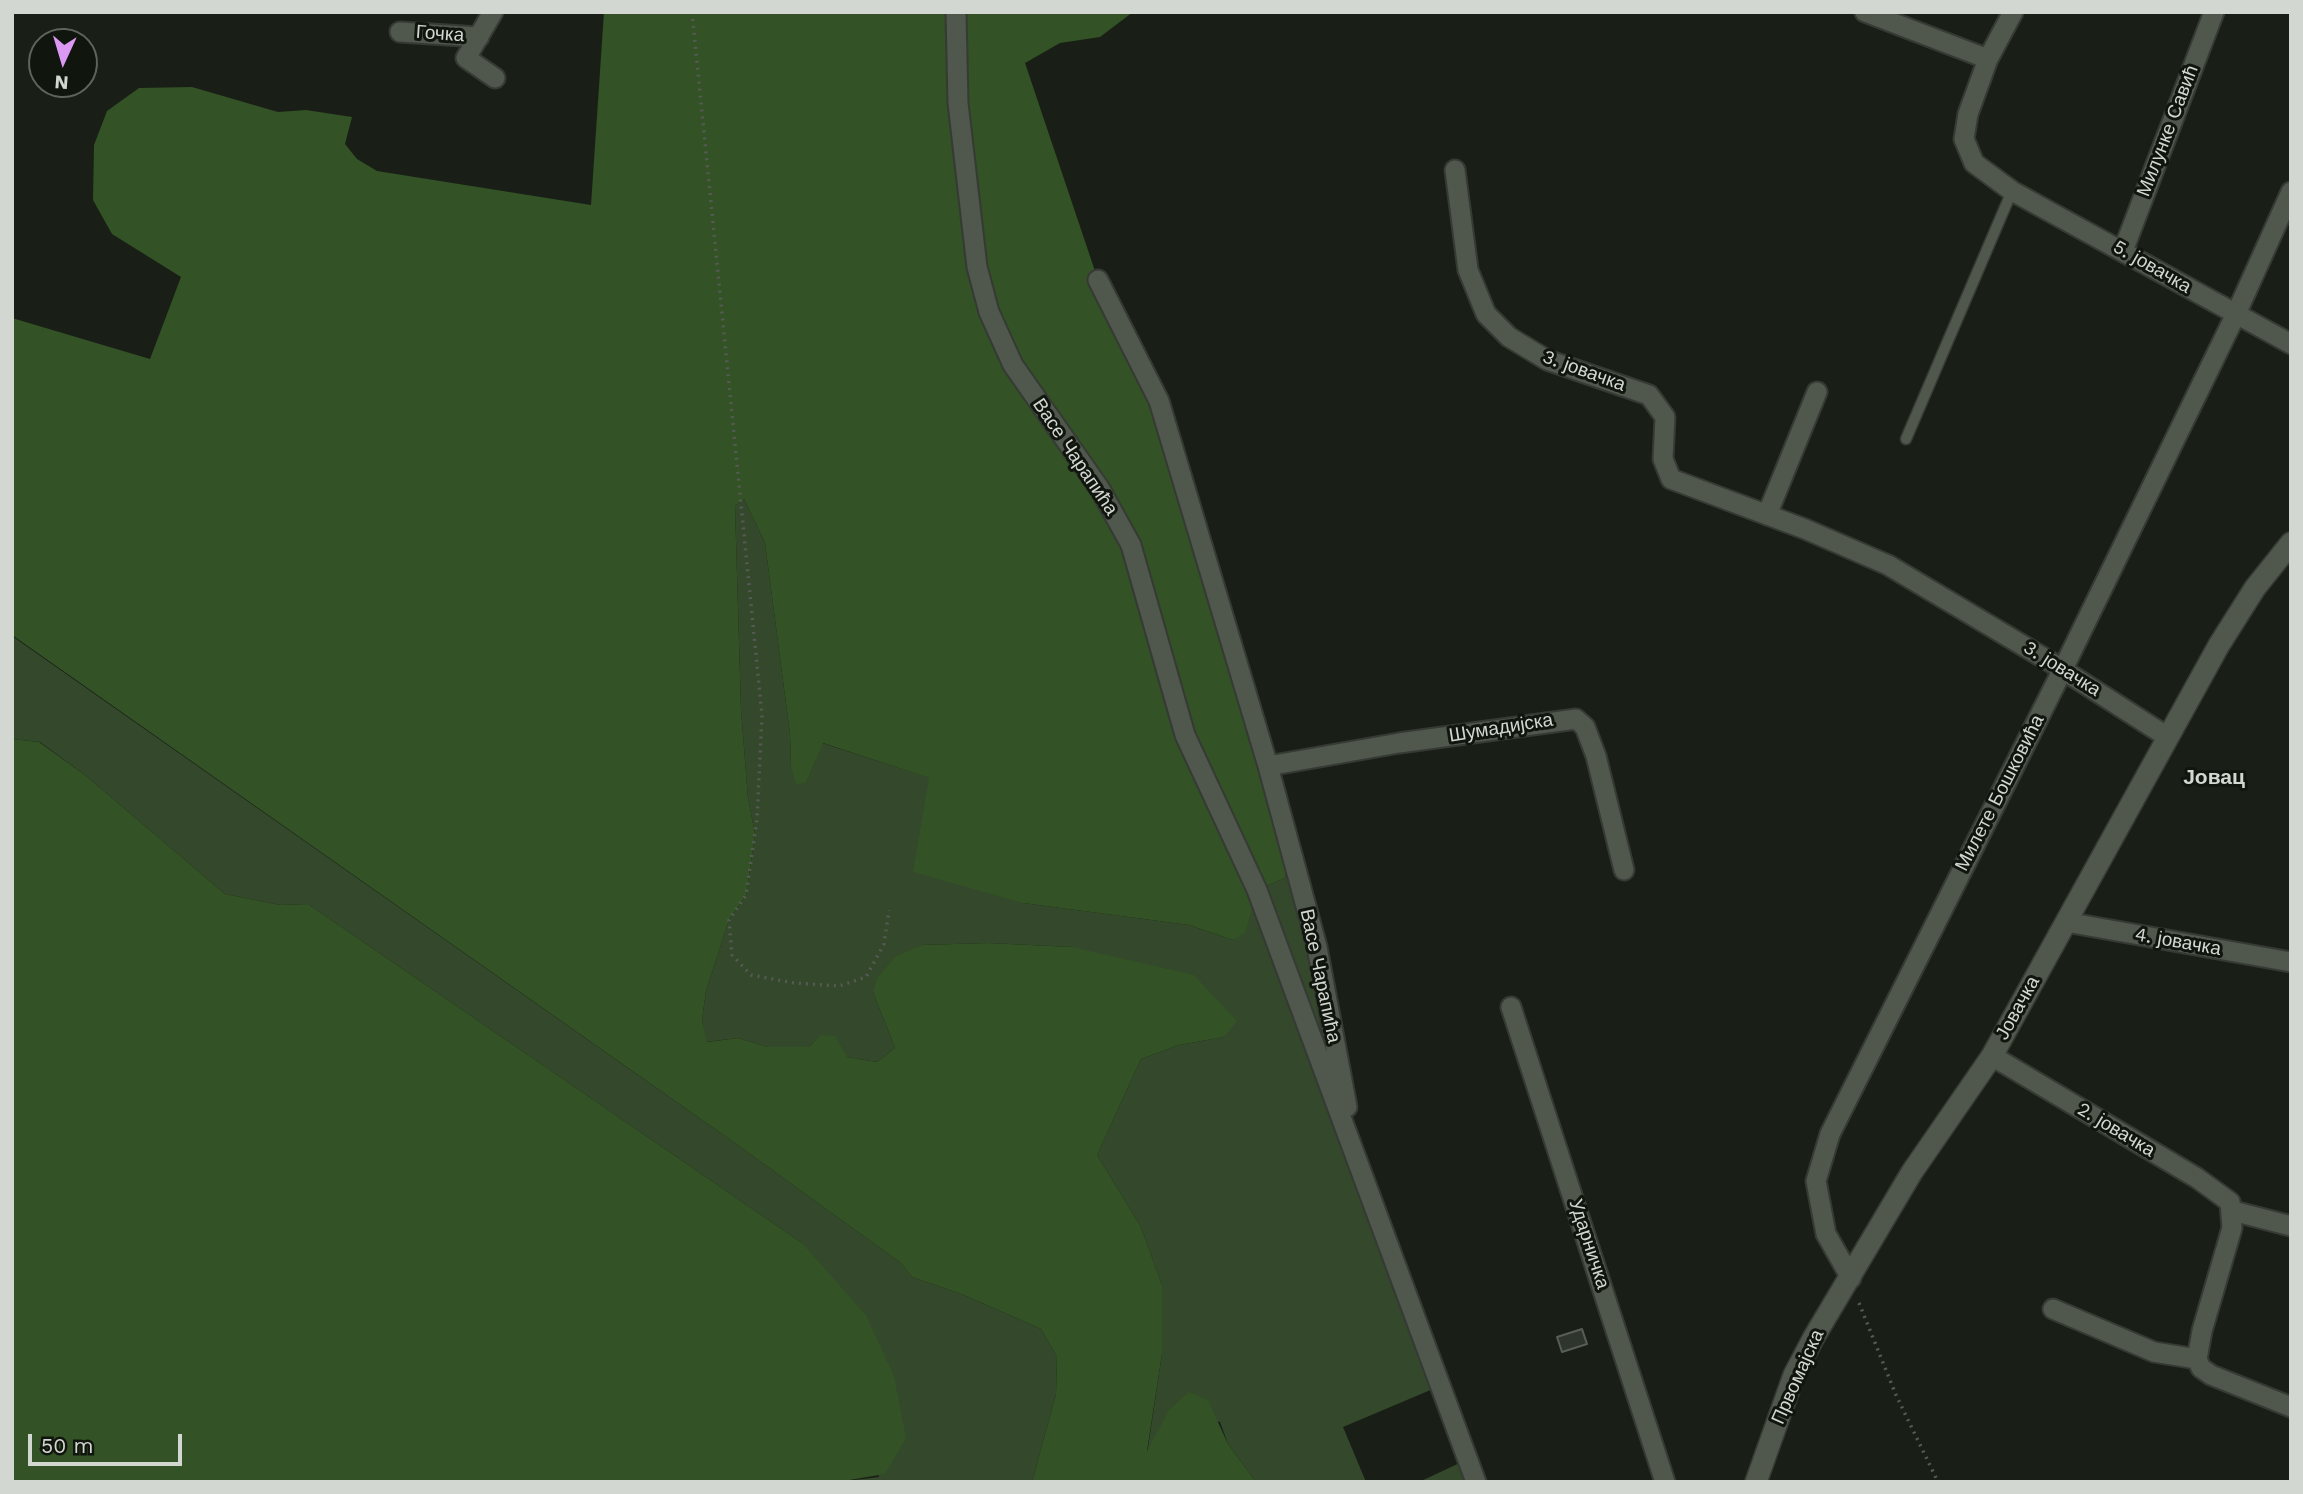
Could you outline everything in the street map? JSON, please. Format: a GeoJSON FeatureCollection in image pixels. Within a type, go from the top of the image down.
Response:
{"type":"FeatureCollection","features":[{"type":"Feature","properties":{"kind":"main road","name":"Јовачка"},"geometry":{"type":"LineString","coordinates":[[1851,1278],[1912,1172],[1992,1056],[2166,736],[2244,604],[2291,542]]}},
{"type":"Feature","properties":{"kind":"main road","name":"Првомајска"},"geometry":{"type":"LineString","coordinates":[[1756,1482],[1801,1361],[1851,1278]]}},
{"type":"Feature","properties":{"kind":"street","name":"Гочка"},"geometry":{"type":"LineString","coordinates":[[493,12],[466,58],[495,78]]}},
{"type":"Feature","properties":{"kind":"street","name":"Васе Чарапића"},"geometry":{"type":"LineString","coordinates":[[956,12],[958,103],[977,267],[989,312],[1013,365],[1100,489],[1131,545],[1185,735],[1256,890],[1357,1160]]}},
{"type":"Feature","properties":{"kind":"street"},"geometry":{"type":"LineString","coordinates":[[1865,12],[1987,59]]}},
{"type":"Feature","properties":{"kind":"street","name":"5. јовачка"},"geometry":{"type":"LineString","coordinates":[[2013,12],[1987,59],[1968,114],[1964,139],[1974,163],[2012,191],[2291,344]]}},
{"type":"Feature","properties":{"kind":"street","name":"Милунке Савић"},"geometry":{"type":"LineString","coordinates":[[2123,251],[2214,12]]}},
{"type":"Feature","properties":{"kind":"street","name":"Гочка"},"geometry":{"type":"LineString","coordinates":[[400,32],[479,37]]}},
{"type":"Feature","properties":{"kind":"street","name":"3. јовачка"},"geometry":{"type":"LineString","coordinates":[[1455,170],[1472,286],[1482,307],[1496,327],[1547,360],[1649,395],[1665,417],[1663,459],[1671,480],[1767,515],[1888,565],[2063,669],[2166,736]]}},
{"type":"Feature","properties":{"kind":"street","name":"Милете Бошковића"},"geometry":{"type":"LineString","coordinates":[[1851,1278],[1826,1234],[1816,1181],[1830,1134],[2063,669],[2236,314],[2291,192]]}},
{"type":"Feature","properties":{"kind":"street","name":"Васе Чарапића"},"geometry":{"type":"LineString","coordinates":[[1098,280],[1159,401],[1268,766],[1317,947],[1357,1160]]}},
{"type":"Feature","properties":{"kind":"street"},"geometry":{"type":"LineString","coordinates":[[1767,515],[1817,392]]}},
{"type":"Feature","properties":{"kind":"street","name":"Шумадијска"},"geometry":{"type":"LineString","coordinates":[[1268,766],[1399,743],[1576,719],[1585,727],[1596,756],[1624,870]]}},
{"type":"Feature","properties":{"kind":"street","name":"4. јовачка"},"geometry":{"type":"LineString","coordinates":[[2066,922],[2291,962]]}},
{"type":"Feature","properties":{"kind":"street","name":"Ударничка"},"geometry":{"type":"LineString","coordinates":[[1511,1007],[1665,1482]]}},
{"type":"Feature","properties":{"kind":"street","name":"2. јовачка"},"geometry":{"type":"LineString","coordinates":[[1992,1056],[2208,1184],[2230,1202],[2233,1212]]}},
{"type":"Feature","properties":{"kind":"street"},"geometry":{"type":"LineString","coordinates":[[1357,1160],[1476,1482]]}},
{"type":"Feature","properties":{"kind":"street"},"geometry":{"type":"LineString","coordinates":[[2291,1226],[2233,1212],[2232,1227],[2202,1331],[2197,1359],[2201,1368],[2211,1374],[2291,1407]]}},
{"type":"Feature","properties":{"kind":"street"},"geometry":{"type":"LineString","coordinates":[[2053,1309],[2154,1352],[2197,1359]]}},
{"type":"Feature","properties":{"kind":"lane"},"geometry":{"type":"LineString","coordinates":[[1906,439],[2012,191]]}},
{"type":"Feature","properties":{"kind":"path"},"geometry":{"type":"LineString","coordinates":[[692,12],[762,715],[757,818],[746,895],[729,920],[732,955],[751,975],[794,983],[839,986],[866,977],[884,944],[889,910]]}},
{"type":"Feature","properties":{"kind":"path"},"geometry":{"type":"LineString","coordinates":[[1851,1278],[1896,1395],[1938,1482]]}},
{"type":"Feature","properties":{"kind":"green space"},"geometry":{"type":"Polygon","coordinates":[[[604,12],[1133,12],[1100,37],[1060,43],[1025,63],[1098,280],[1159,401],[1291,851],[1285,878],[1257,890],[1245,933],[1233,940],[1189,925],[1023,903],[913,872],[929,778],[823,743],[806,783],[796,784],[791,766],[790,734],[765,543],[744,499],[735,506],[741,710],[748,798],[755,834],[746,895],[729,920],[706,991],[702,1020],[707,1042],[738,1038],[768,1047],[809,1047],[821,1035],[835,1036],[847,1057],[877,1062],[895,1048],[873,992],[877,978],[896,956],[922,945],[988,943],[1072,947],[1194,975],[1237,1021],[1224,1037],[1179,1045],[1141,1059],[1097,1155],[1141,1227],[1162,1285],[1162,1354],[1147,1451],[1169,1410],[1189,1392],[1208,1400],[1228,1444],[1256,1482],[1032,1482],[1056,1394],[1057,1357],[1041,1329],[964,1295],[912,1277],[901,1263],[732,1141],[12,635],[12,318],[150,359],[181,277],[112,234],[93,200],[94,145],[107,111],[139,88],[192,87],[278,112],[306,110],[352,117],[345,144],[357,159],[377,171],[591,205],[604,12]]]}},
{"type":"Feature","properties":{"kind":"green space"},"geometry":{"type":"Polygon","coordinates":[[[744,499],[765,543],[790,734],[791,766],[806,783],[822,743],[930,778],[1023,903],[1189,925],[1233,940],[1257,890],[1285,878],[1291,851],[1357,1160],[1440,1386],[1343,1427],[1366,1482],[1256,1482],[1228,1444],[1220,1422],[1169,1411],[1147,1454],[1162,1354],[1162,1285],[1141,1227],[1097,1155],[1141,1059],[1179,1045],[1224,1037],[1072,947],[988,943],[922,945],[873,992],[895,1048],[877,1062],[847,1057],[821,1036],[809,1047],[768,1047],[738,1038],[706,1042],[702,1020],[706,991],[729,920],[746,895],[755,834],[748,798],[741,710],[735,506],[744,499]]]}},
{"type":"Feature","properties":{"kind":"green space"},"geometry":{"type":"Polygon","coordinates":[[[12,636],[732,1141],[901,1263],[912,1277],[964,1295],[1041,1329],[1057,1357],[1056,1394],[1032,1482],[838,1482],[879,1477],[802,1243],[308,904],[280,905],[225,894],[85,775],[40,742],[12,739],[12,636]]]}},
{"type":"Feature","properties":{"kind":"green space"},"geometry":{"type":"Polygon","coordinates":[[[12,739],[39,742],[85,775],[225,894],[280,905],[308,904],[802,1243],[866,1315],[894,1376],[906,1438],[885,1474],[838,1482],[12,1482],[12,739]]]}},
{"type":"Feature","properties":{"kind":"green space"},"geometry":{"type":"Polygon","coordinates":[[[1466,1460],[1476,1482],[1419,1482],[1466,1460]]]}},
{"type":"Feature","properties":{"kind":"building"},"geometry":{"type":"Polygon","coordinates":[[[1582,1329],[1587,1344],[1562,1352],[1557,1337],[1582,1329]]]}},
{"type":"Feature","properties":{"kind":"district","name":"Јовац"},"geometry":{"type":"Point","coordinates":[2214,778]}}]}
